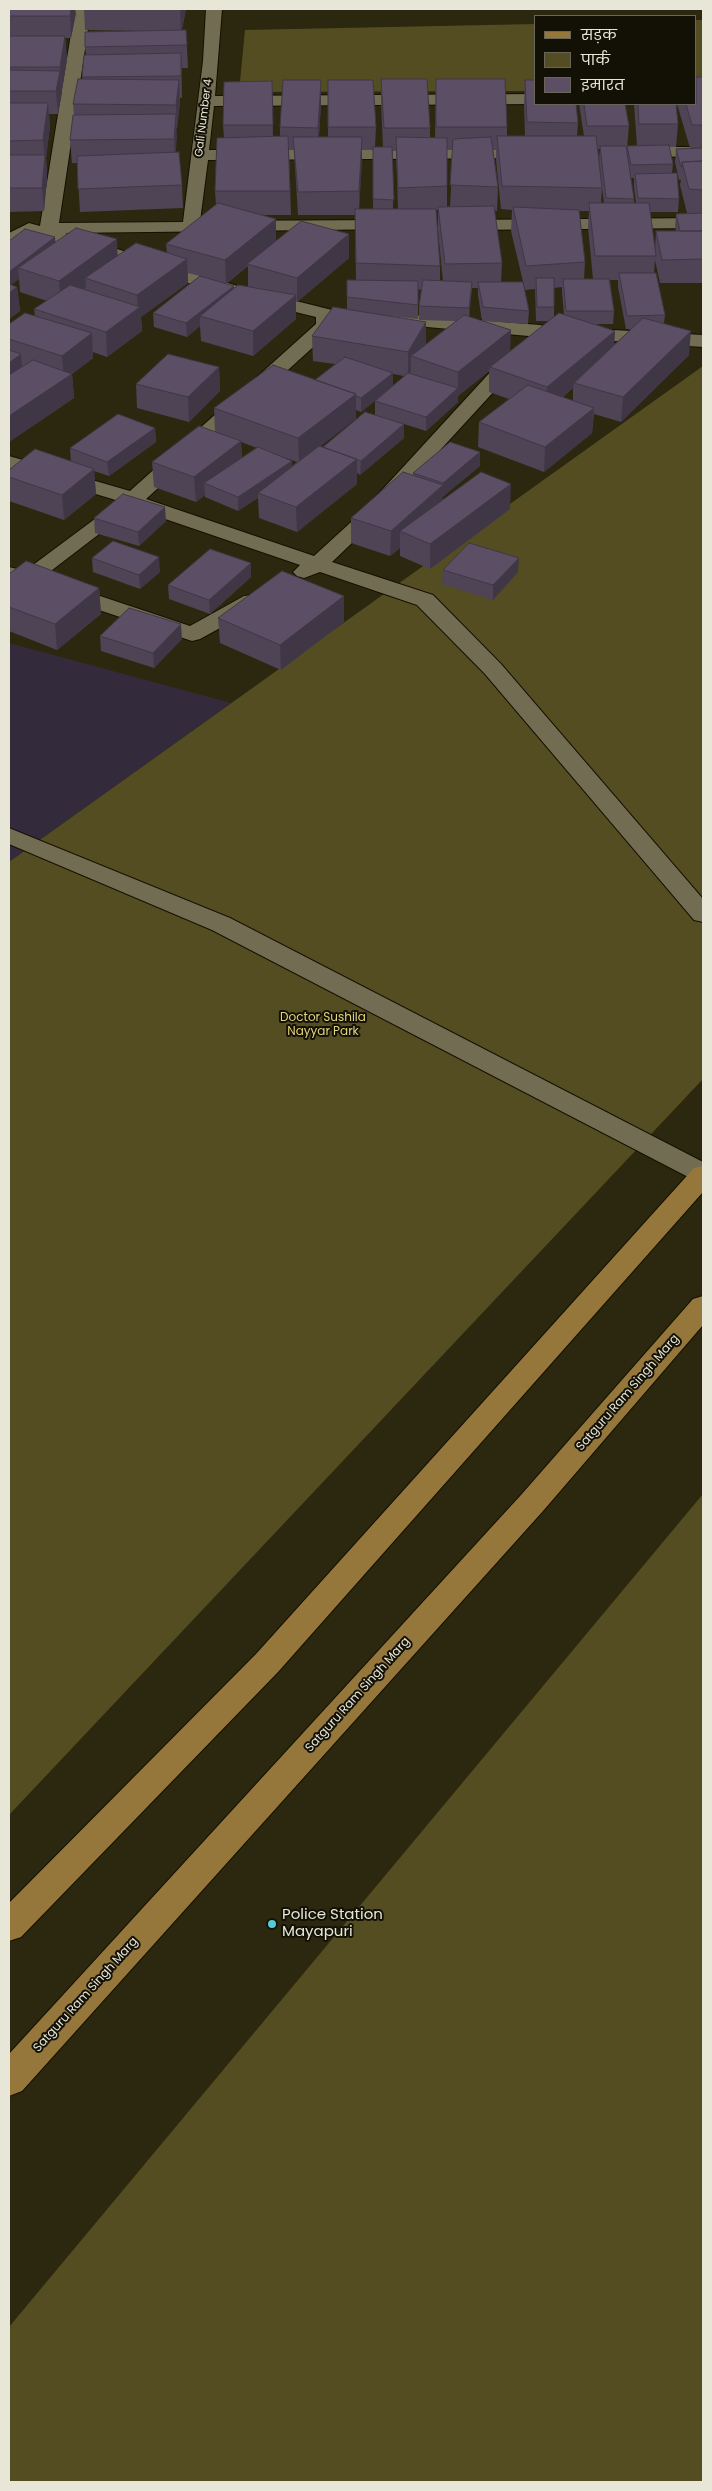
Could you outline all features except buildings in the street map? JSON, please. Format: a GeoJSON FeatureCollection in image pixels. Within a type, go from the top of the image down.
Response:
{"type":"FeatureCollection","features":[{"type":"Feature","properties":{"kind":"main road"},"geometry":{"type":"LineString","coordinates":[[9,1926],[267,1663],[703,1174]]}},
{"type":"Feature","properties":{"kind":"main road","name":"Satguru Ram Singh Marg"},"geometry":{"type":"LineString","coordinates":[[9,2080],[532,1503],[703,1306]]}},
{"type":"Feature","properties":{"kind":"street"},"geometry":{"type":"LineString","coordinates":[[39,228],[83,9]]}},
{"type":"Feature","properties":{"kind":"street","name":"Gali Number 4"},"geometry":{"type":"LineString","coordinates":[[191,226],[206,102],[214,9]]}},
{"type":"Feature","properties":{"kind":"street"},"geometry":{"type":"LineString","coordinates":[[193,45],[212,45]]}},
{"type":"Feature","properties":{"kind":"street"},"geometry":{"type":"LineString","coordinates":[[58,46],[96,46]]}},
{"type":"Feature","properties":{"kind":"street"},"geometry":{"type":"LineString","coordinates":[[206,102],[534,99]]}},
{"type":"Feature","properties":{"kind":"street"},"geometry":{"type":"LineString","coordinates":[[614,152],[703,152]]}},
{"type":"Feature","properties":{"kind":"street"},"geometry":{"type":"LineString","coordinates":[[200,155],[545,153]]}},
{"type":"Feature","properties":{"kind":"street"},"geometry":{"type":"LineString","coordinates":[[447,225],[703,224]]}},
{"type":"Feature","properties":{"kind":"street"},"geometry":{"type":"LineString","coordinates":[[9,227],[408,225]]}},
{"type":"Feature","properties":{"kind":"street"},"geometry":{"type":"LineString","coordinates":[[9,242],[39,228],[128,266],[335,315],[134,499],[18,576]]}},
{"type":"Feature","properties":{"kind":"street"},"geometry":{"type":"LineString","coordinates":[[374,318],[703,341]]}},
{"type":"Feature","properties":{"kind":"street"},"geometry":{"type":"LineString","coordinates":[[18,576],[192,634],[318,564],[368,516],[540,331]]}},
{"type":"Feature","properties":{"kind":"street"},"geometry":{"type":"LineString","coordinates":[[9,462],[134,499],[141,505],[425,600],[493,668],[703,914]]}},
{"type":"Feature","properties":{"kind":"street"},"geometry":{"type":"LineString","coordinates":[[9,836],[220,924],[703,1174]]}},
{"type":"Feature","properties":{"kind":"shaded area"},"geometry":{"type":"Polygon","coordinates":[[[9,643],[231,703],[9,862],[9,643]]]}},
{"type":"Feature","properties":{"kind":"green space"},"geometry":{"type":"Polygon","coordinates":[[[697,20],[703,20],[703,91],[697,91],[697,20]]]}},
{"type":"Feature","properties":{"kind":"green space"},"geometry":{"type":"Polygon","coordinates":[[[534,24],[534,91],[239,92],[245,30],[534,24]]]}},
{"type":"Feature","properties":{"kind":"green space","name":"Doctor Sushila Nayyar Park"},"geometry":{"type":"Polygon","coordinates":[[[703,366],[703,1079],[9,1815],[9,862],[703,366]]]}},
{"type":"Feature","properties":{"kind":"green space"},"geometry":{"type":"Polygon","coordinates":[[[703,1494],[703,2482],[9,2482],[9,2327],[703,1494]]]}},
{"type":"Feature","properties":{"kind":"place","name":"Police Station Mayapuri"},"geometry":{"type":"Point","coordinates":[272,1924]}}]}
